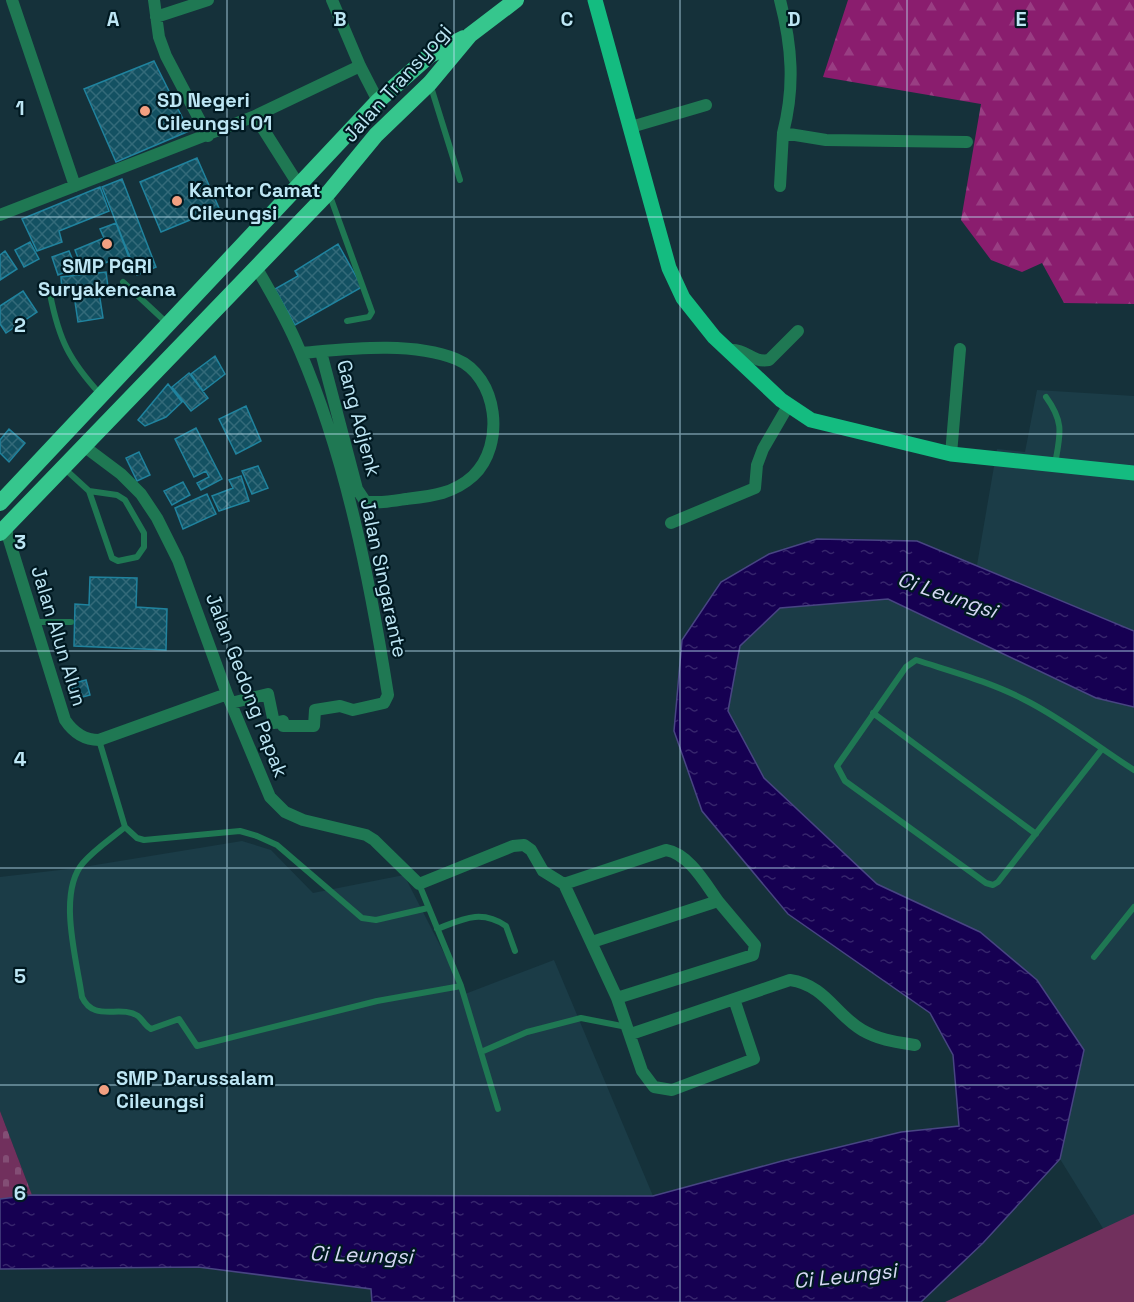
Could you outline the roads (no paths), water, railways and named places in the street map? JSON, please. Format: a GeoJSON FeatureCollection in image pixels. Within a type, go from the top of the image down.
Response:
{"type":"FeatureCollection","features":[{"type":"Feature","properties":{"kind":"highway"},"geometry":{"type":"LineString","coordinates":[[470,35],[516,0]]}},
{"type":"Feature","properties":{"kind":"highway","name":"Jalan Transyogi"},"geometry":{"type":"LineString","coordinates":[[3,532],[328,192],[376,135],[430,83],[470,35]]}},
{"type":"Feature","properties":{"kind":"highway","name":"Jalan Transyogi"},"geometry":{"type":"LineString","coordinates":[[0,503],[378,101],[430,55],[470,35]]}},
{"type":"Feature","properties":{"kind":"main road"},"geometry":{"type":"LineString","coordinates":[[595,0],[669,268],[683,298],[696,317],[728,350],[788,406],[811,420],[951,454],[1134,474]]}},
{"type":"Feature","properties":{"kind":"street"},"geometry":{"type":"LineString","coordinates":[[12,0],[75,186]]}},
{"type":"Feature","properties":{"kind":"street"},"geometry":{"type":"LineString","coordinates":[[153,0],[159,37],[166,56],[208,136]]}},
{"type":"Feature","properties":{"kind":"street"},"geometry":{"type":"LineString","coordinates":[[156,17],[208,0]]}},
{"type":"Feature","properties":{"kind":"street"},"geometry":{"type":"LineString","coordinates":[[332,0],[360,66],[378,101]]}},
{"type":"Feature","properties":{"kind":"street"},"geometry":{"type":"LineString","coordinates":[[780,0],[791,69],[791,102],[783,133],[780,186]]}},
{"type":"Feature","properties":{"kind":"street"},"geometry":{"type":"LineString","coordinates":[[0,215],[208,136],[360,66]]}},
{"type":"Feature","properties":{"kind":"street"},"geometry":{"type":"LineString","coordinates":[[631,127],[705,105]]}},
{"type":"Feature","properties":{"kind":"street"},"geometry":{"type":"LineString","coordinates":[[255,116],[298,184]]}},
{"type":"Feature","properties":{"kind":"street"},"geometry":{"type":"LineString","coordinates":[[783,133],[826,140],[967,142]]}},
{"type":"Feature","properties":{"kind":"street","name":"Jalan Singarante"},"geometry":{"type":"LineString","coordinates":[[229,698],[268,694],[274,723],[283,722],[283,726],[314,726],[315,710],[340,706],[353,710],[384,703],[388,695],[360,546],[324,417],[301,353],[256,267]]}},
{"type":"Feature","properties":{"kind":"street"},"geometry":{"type":"LineString","coordinates":[[728,350],[739,349],[757,360],[769,360],[798,331]]}},
{"type":"Feature","properties":{"kind":"street","name":"Gang Adjenk"},"geometry":{"type":"LineString","coordinates":[[301,353],[321,352],[407,349],[455,358],[469,366],[480,379],[492,407],[491,445],[482,466],[474,475],[445,494],[365,501],[357,489],[321,352]]}},
{"type":"Feature","properties":{"kind":"street"},"geometry":{"type":"LineString","coordinates":[[951,454],[960,349]]}},
{"type":"Feature","properties":{"kind":"street"},"geometry":{"type":"LineString","coordinates":[[671,523],[751,492],[755,488],[757,465],[763,449],[788,406]]}},
{"type":"Feature","properties":{"kind":"street","name":"Jalan Gedong Papak"},"geometry":{"type":"LineString","coordinates":[[85,447],[121,474],[141,494],[157,518],[178,560],[229,698],[270,797],[285,812],[303,820],[357,833],[374,840],[419,884]]}},
{"type":"Feature","properties":{"kind":"street","name":"Jalan Alun Alun"},"geometry":{"type":"LineString","coordinates":[[3,532],[64,720],[71,730],[90,740],[99,740]]}},
{"type":"Feature","properties":{"kind":"street"},"geometry":{"type":"LineString","coordinates":[[99,740],[229,698]]}},
{"type":"Feature","properties":{"kind":"street"},"geometry":{"type":"LineString","coordinates":[[419,884],[513,846],[524,845],[531,850],[543,871],[564,884],[617,998],[642,1071],[650,1084],[664,1090],[672,1090],[754,1059],[734,999]]}},
{"type":"Feature","properties":{"kind":"street"},"geometry":{"type":"LineString","coordinates":[[564,884],[666,850],[673,851],[687,862],[755,945],[753,955],[617,998]]}},
{"type":"Feature","properties":{"kind":"street"},"geometry":{"type":"LineString","coordinates":[[592,942],[718,901]]}},
{"type":"Feature","properties":{"kind":"street"},"geometry":{"type":"LineString","coordinates":[[629,1031],[790,980],[800,981],[833,1001],[861,1029],[887,1041],[915,1045]]}},
{"type":"Feature","properties":{"kind":"lane"},"geometry":{"type":"LineString","coordinates":[[430,83],[460,180]]}},
{"type":"Feature","properties":{"kind":"lane"},"geometry":{"type":"LineString","coordinates":[[328,192],[372,312],[369,317],[347,321]]}},
{"type":"Feature","properties":{"kind":"lane"},"geometry":{"type":"LineString","coordinates":[[123,282],[168,324]]}},
{"type":"Feature","properties":{"kind":"lane"},"geometry":{"type":"LineString","coordinates":[[50,294],[66,350],[73,363],[101,395]]}},
{"type":"Feature","properties":{"kind":"lane"},"geometry":{"type":"LineString","coordinates":[[1046,397],[1056,411],[1061,428],[1054,465]]}},
{"type":"Feature","properties":{"kind":"lane"},"geometry":{"type":"LineString","coordinates":[[64,469],[89,491],[112,558],[118,561],[137,557],[144,547],[144,533],[125,500],[117,495],[89,491]]}},
{"type":"Feature","properties":{"kind":"lane"},"geometry":{"type":"LineString","coordinates":[[33,622],[71,622]]}},
{"type":"Feature","properties":{"kind":"lane"},"geometry":{"type":"LineString","coordinates":[[1102,749],[998,882],[993,885],[986,883],[845,781],[837,766],[906,667],[916,660],[998,687],[1027,700],[1102,749],[1134,770]]}},
{"type":"Feature","properties":{"kind":"lane"},"geometry":{"type":"LineString","coordinates":[[873,713],[1036,834]]}},
{"type":"Feature","properties":{"kind":"lane"},"geometry":{"type":"LineString","coordinates":[[99,740],[125,827],[132,834],[144,840],[240,831],[277,845],[368,920],[428,908]]}},
{"type":"Feature","properties":{"kind":"lane"},"geometry":{"type":"LineString","coordinates":[[125,827],[82,863],[74,880],[69,907],[82,997],[86,1005],[93,1010],[135,1015],[151,1029],[179,1019],[197,1046],[377,1001],[461,986]]}},
{"type":"Feature","properties":{"kind":"lane"},"geometry":{"type":"LineString","coordinates":[[419,884],[461,986],[498,1109]]}},
{"type":"Feature","properties":{"kind":"lane"},"geometry":{"type":"LineString","coordinates":[[1094,957],[1134,907]]}},
{"type":"Feature","properties":{"kind":"lane"},"geometry":{"type":"LineString","coordinates":[[436,929],[470,916],[489,916],[506,926],[515,951]]}},
{"type":"Feature","properties":{"kind":"lane"},"geometry":{"type":"LineString","coordinates":[[481,1052],[527,1032],[581,1018],[629,1031]]}},
{"type":"Feature","properties":{"kind":"water","name":"Ci Leungsi"},"geometry":{"type":"Polygon","coordinates":[[[817,539],[917,541],[1134,631],[1134,707],[1096,698],[888,599],[780,608],[740,646],[728,711],[764,778],[877,884],[980,932],[1037,980],[1084,1050],[1060,1159],[983,1243],[921,1302],[372,1302],[371,1289],[198,1267],[0,1269],[0,1199],[32,1195],[653,1196],[901,1132],[959,1126],[953,1055],[930,1013],[788,914],[702,811],[674,731],[682,640],[721,582],[769,554],[817,539]]]}},
{"type":"Feature","properties":{"kind":"place","name":"SD Negeri Cileungsi 01"},"geometry":{"type":"Point","coordinates":[145,111]}},
{"type":"Feature","properties":{"kind":"place","name":"Kantor Camat Cileungsi"},"geometry":{"type":"Point","coordinates":[177,201]}},
{"type":"Feature","properties":{"kind":"place","name":"SMP PGRI Suryakencana"},"geometry":{"type":"Point","coordinates":[107,244]}},
{"type":"Feature","properties":{"kind":"place","name":"SMP Darussalam Cileungsi"},"geometry":{"type":"Point","coordinates":[104,1090]}}]}
